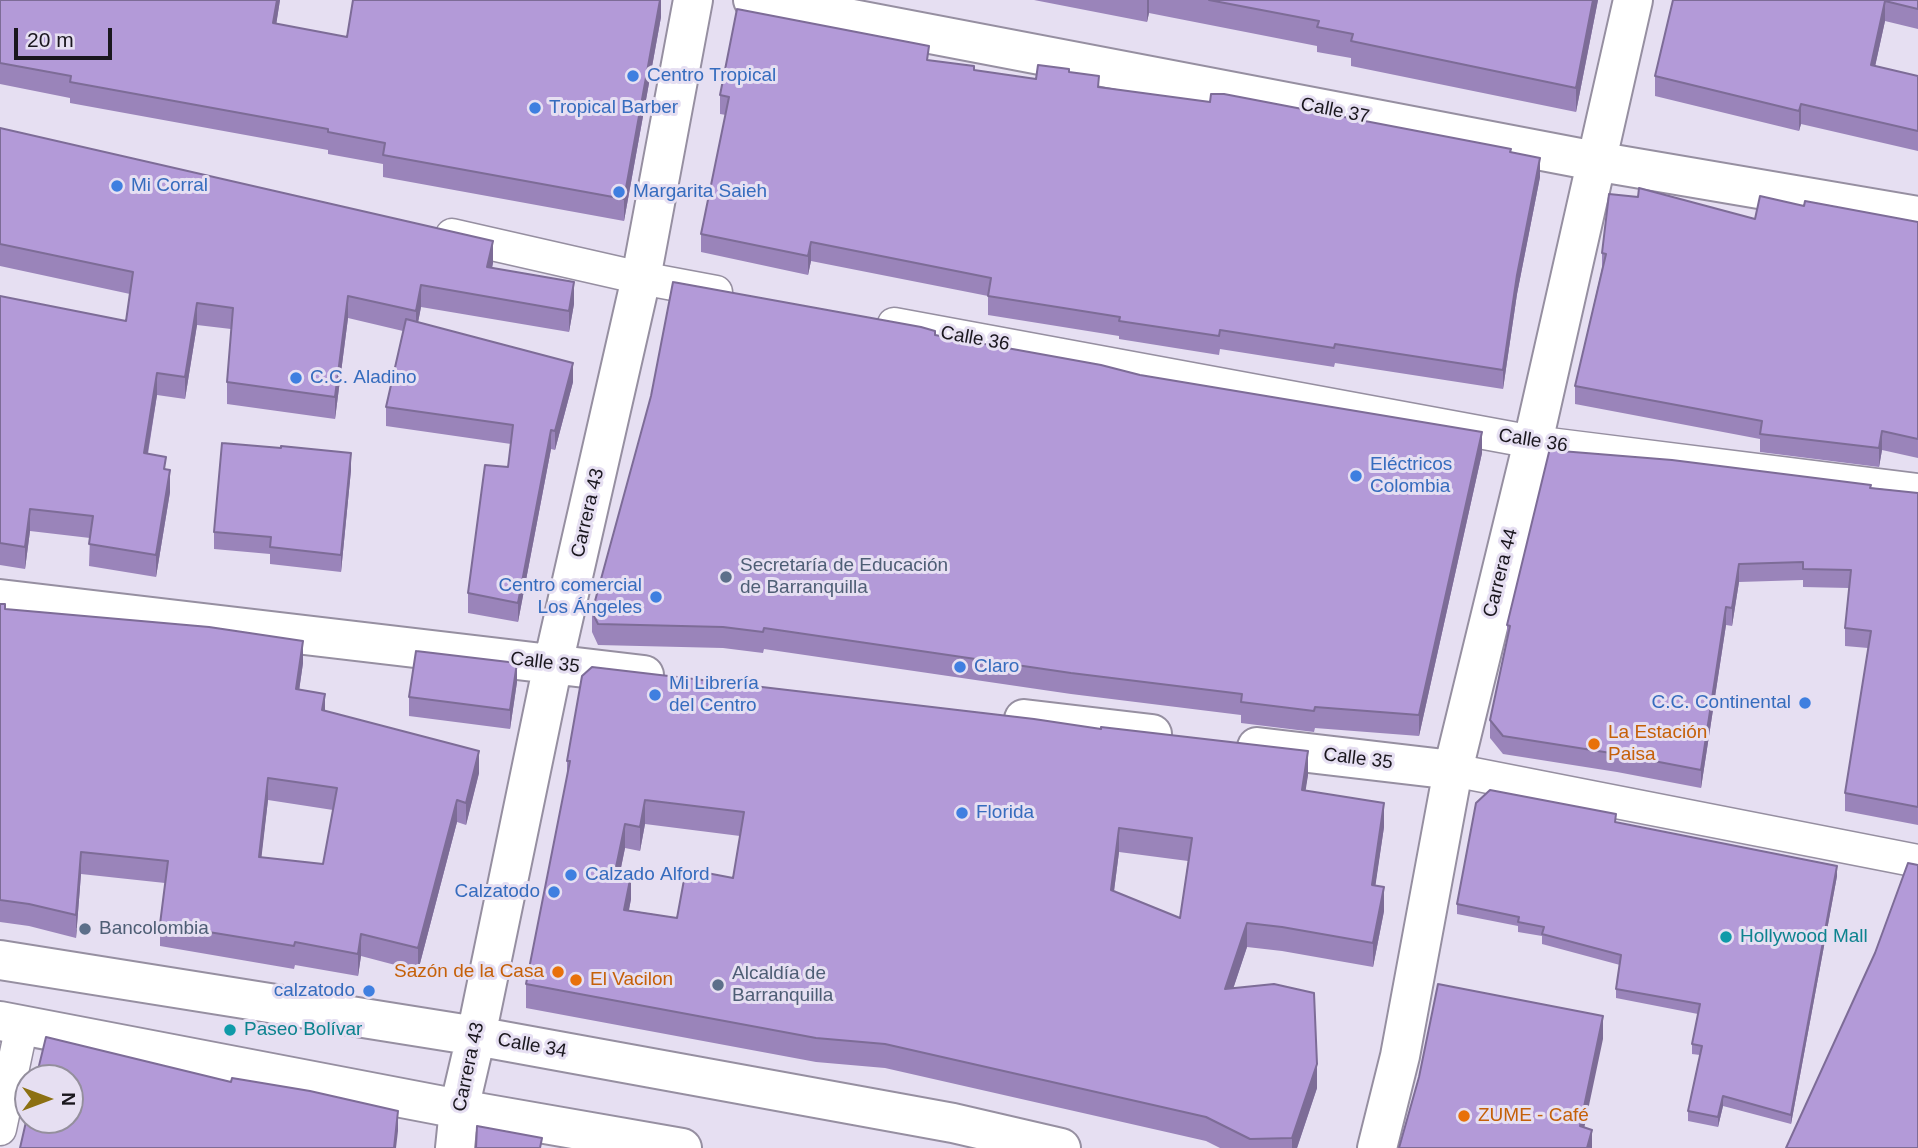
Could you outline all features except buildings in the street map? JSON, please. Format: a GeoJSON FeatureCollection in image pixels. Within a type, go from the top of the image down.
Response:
{"type":"FeatureCollection","features":[{"type":"Feature","properties":{"kind":"street","name":"Carrera 43"},"geometry":{"type":"LineString","coordinates":[[455,1148],[459,1109],[553,664],[641,278],[693,0]]}},
{"type":"Feature","properties":{"kind":"street","name":"Calle 37"},"geometry":{"type":"LineString","coordinates":[[753,0],[1595,161],[1918,216]]}},
{"type":"Feature","properties":{"kind":"street","name":"Carrera 44"},"geometry":{"type":"LineString","coordinates":[[1377,1148],[1400,1056],[1452,770],[1533,442],[1633,0]]}},
{"type":"Feature","properties":{"kind":"street"},"geometry":{"type":"LineString","coordinates":[[423,228],[641,278],[751,298]]}},
{"type":"Feature","properties":{"kind":"street","name":"Calle 36"},"geometry":{"type":"LineString","coordinates":[[860,318],[1533,442],[1918,490]]}},
{"type":"Feature","properties":{"kind":"street","name":"Calle 35"},"geometry":{"type":"LineString","coordinates":[[0,599],[678,678]]}},
{"type":"Feature","properties":{"kind":"street","name":"Calle 35"},"geometry":{"type":"LineString","coordinates":[[996,716],[1452,770],[1918,861]]}},
{"type":"Feature","properties":{"kind":"street","name":"Calle 34"},"geometry":{"type":"LineString","coordinates":[[0,960],[476,1036],[953,1123],[1061,1148]]}},
{"type":"Feature","properties":{"kind":"street"},"geometry":{"type":"LineString","coordinates":[[0,1129],[11,1023],[459,1109],[682,1148]]}},
{"type":"Feature","properties":{"kind":"place","name":"Centro Tropical"},"geometry":{"type":"Point","coordinates":[633,76]}},
{"type":"Feature","properties":{"kind":"place","name":"Tropical Barber"},"geometry":{"type":"Point","coordinates":[535,108]}},
{"type":"Feature","properties":{"kind":"place","name":"Mi Corral"},"geometry":{"type":"Point","coordinates":[117,186]}},
{"type":"Feature","properties":{"kind":"place","name":"Margarita Saieh"},"geometry":{"type":"Point","coordinates":[619,192]}},
{"type":"Feature","properties":{"kind":"place","name":"C.C. Aladino"},"geometry":{"type":"Point","coordinates":[296,378]}},
{"type":"Feature","properties":{"kind":"place","name":"Eléctricos Colombia"},"geometry":{"type":"Point","coordinates":[1356,476]}},
{"type":"Feature","properties":{"kind":"place","name":"Secretaría de Educación de Barranquilla"},"geometry":{"type":"Point","coordinates":[726,577]}},
{"type":"Feature","properties":{"kind":"place","name":"Centro comercial Los Ángeles"},"geometry":{"type":"Point","coordinates":[656,597]}},
{"type":"Feature","properties":{"kind":"place","name":"Claro"},"geometry":{"type":"Point","coordinates":[960,667]}},
{"type":"Feature","properties":{"kind":"place","name":"Mi Librería del Centro"},"geometry":{"type":"Point","coordinates":[655,695]}},
{"type":"Feature","properties":{"kind":"place","name":"C.C. Continental"},"geometry":{"type":"Point","coordinates":[1805,703]}},
{"type":"Feature","properties":{"kind":"place","name":"La Estación Paisa"},"geometry":{"type":"Point","coordinates":[1594,744]}},
{"type":"Feature","properties":{"kind":"place","name":"Florida"},"geometry":{"type":"Point","coordinates":[962,813]}},
{"type":"Feature","properties":{"kind":"place","name":"Calzado Alford"},"geometry":{"type":"Point","coordinates":[571,875]}},
{"type":"Feature","properties":{"kind":"place","name":"Calzatodo"},"geometry":{"type":"Point","coordinates":[554,892]}},
{"type":"Feature","properties":{"kind":"place","name":"Bancolombia"},"geometry":{"type":"Point","coordinates":[85,929]}},
{"type":"Feature","properties":{"kind":"place","name":"Hollywood Mall"},"geometry":{"type":"Point","coordinates":[1726,937]}},
{"type":"Feature","properties":{"kind":"place","name":"Sazón de la Casa"},"geometry":{"type":"Point","coordinates":[558,972]}},
{"type":"Feature","properties":{"kind":"place","name":"El Vacilon"},"geometry":{"type":"Point","coordinates":[576,980]}},
{"type":"Feature","properties":{"kind":"place","name":"Alcaldía de Barranquilla"},"geometry":{"type":"Point","coordinates":[718,985]}},
{"type":"Feature","properties":{"kind":"place","name":"calzatodo"},"geometry":{"type":"Point","coordinates":[369,991]}},
{"type":"Feature","properties":{"kind":"place","name":"Paseo Bolívar"},"geometry":{"type":"Point","coordinates":[230,1030]}},
{"type":"Feature","properties":{"kind":"place","name":"ZUME - Café"},"geometry":{"type":"Point","coordinates":[1464,1116]}}]}
